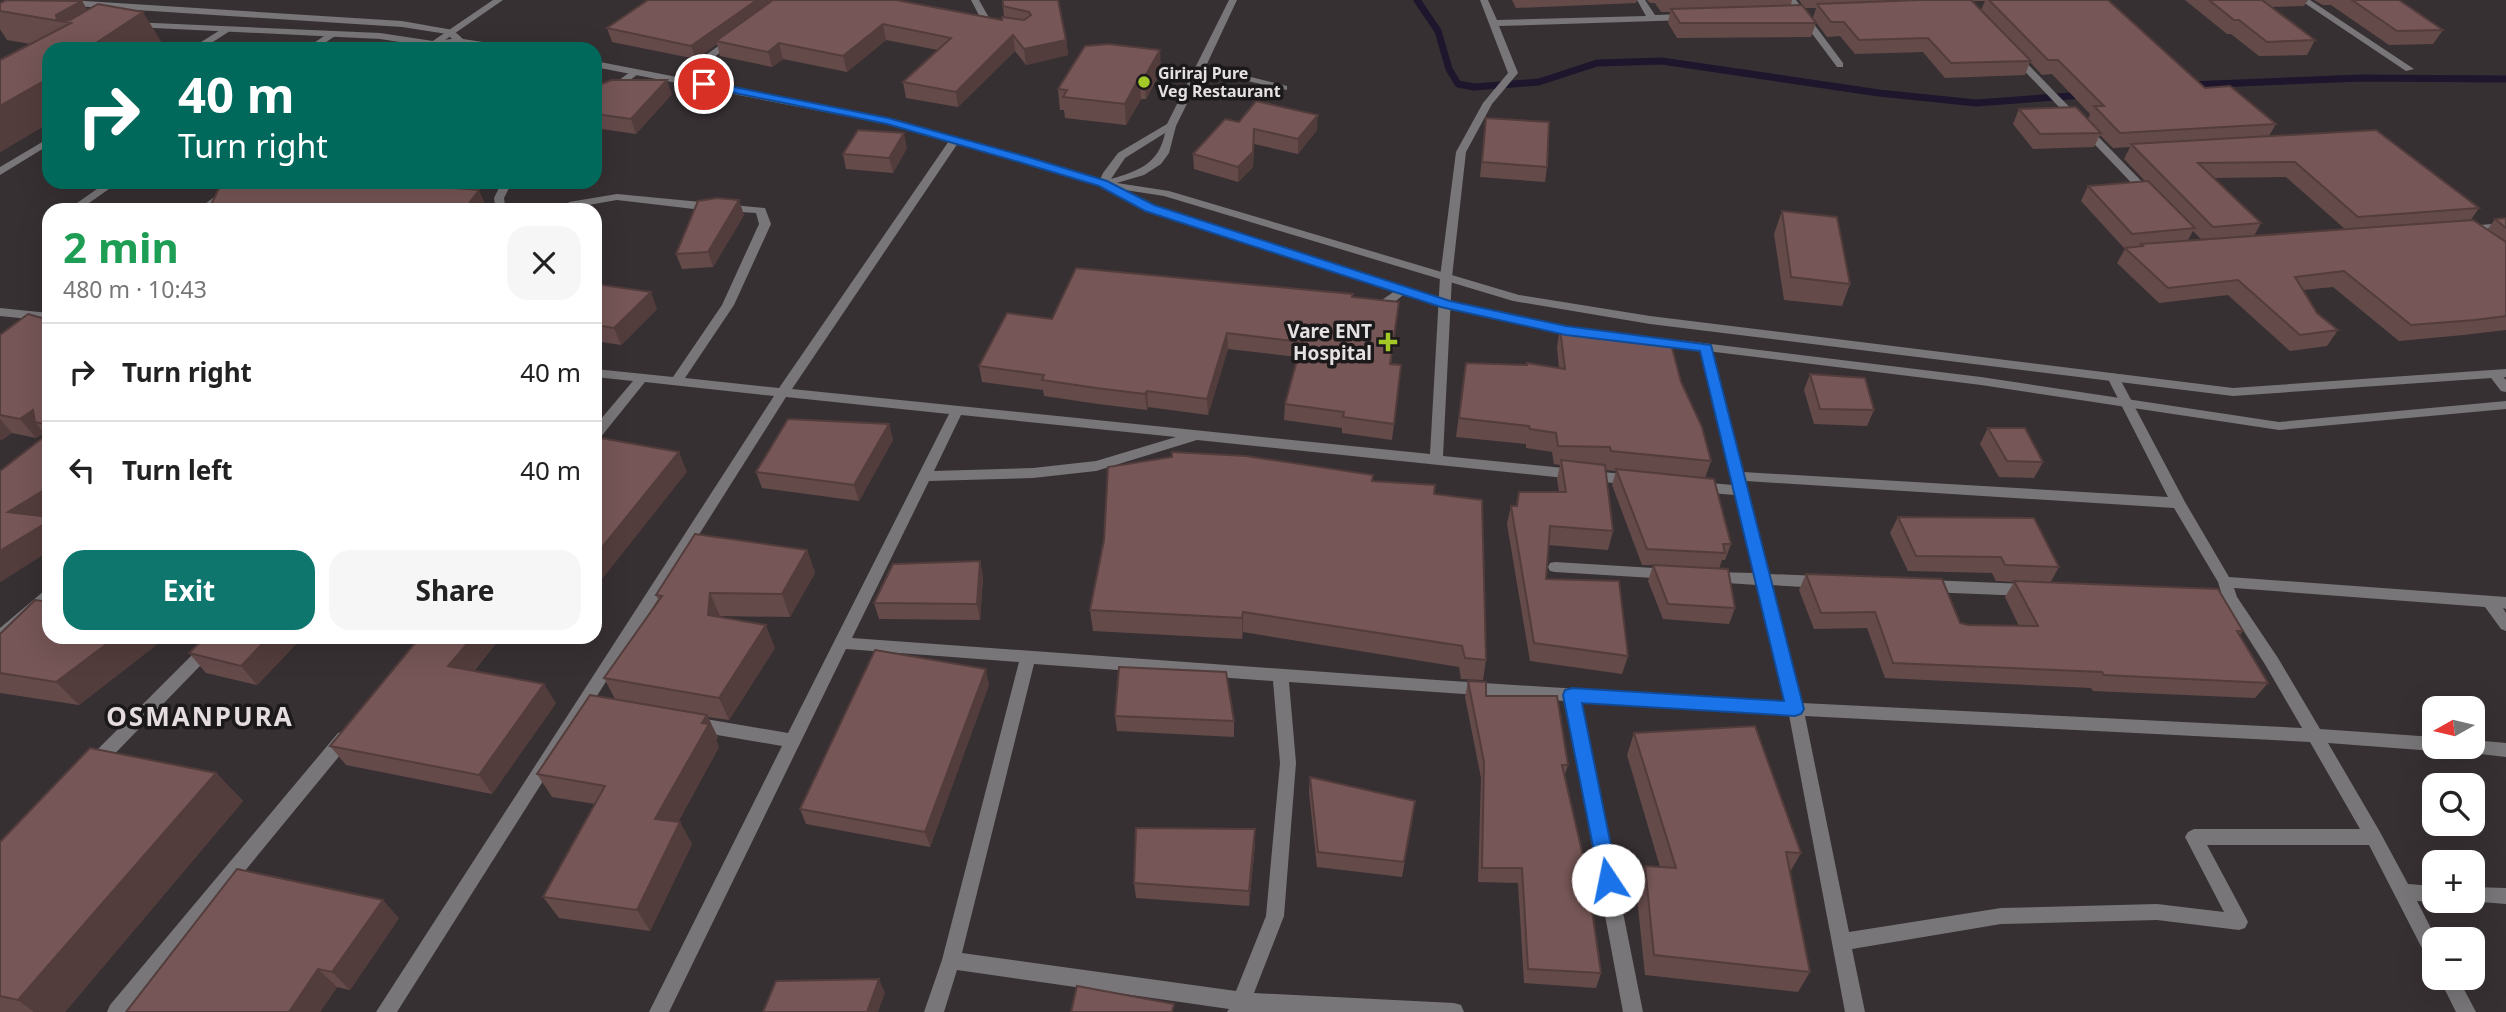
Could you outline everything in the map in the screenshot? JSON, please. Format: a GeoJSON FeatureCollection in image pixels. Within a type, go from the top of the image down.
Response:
{"type":"FeatureCollection","features":[{"type":"Feature","properties":{"kind":"street"},"geometry":{"type":"LineString","coordinates":[[18,9],[29,0],[402,24],[450,32],[460,41]]}},
{"type":"Feature","properties":{"kind":"street"},"geometry":{"type":"LineString","coordinates":[[436,42],[499,0]]}},
{"type":"Feature","properties":{"kind":"street"},"geometry":{"type":"LineString","coordinates":[[975,0],[987,23]]}},
{"type":"Feature","properties":{"kind":"street"},"geometry":{"type":"LineString","coordinates":[[1103,184],[1152,170],[1169,145],[1171,126],[1233,0]]}},
{"type":"Feature","properties":{"kind":"street"},"geometry":{"type":"LineString","coordinates":[[1436,460],[1446,277],[1461,152],[1488,103],[1513,73],[1484,0]]}},
{"type":"Feature","properties":{"kind":"street"},"geometry":{"type":"LineString","coordinates":[[1641,0],[1653,18]]}},
{"type":"Feature","properties":{"kind":"street"},"geometry":{"type":"LineString","coordinates":[[1791,0],[1840,65]]}},
{"type":"Feature","properties":{"kind":"street"},"geometry":{"type":"LineString","coordinates":[[2304,0],[2409,69]]}},
{"type":"Feature","properties":{"kind":"street"},"geometry":{"type":"LineString","coordinates":[[1788,14],[1814,13]]}},
{"type":"Feature","properties":{"kind":"street"},"geometry":{"type":"LineString","coordinates":[[1494,23],[1693,17]]}},
{"type":"Feature","properties":{"kind":"street"},"geometry":{"type":"LineString","coordinates":[[974,21],[1000,26]]}},
{"type":"Feature","properties":{"kind":"street"},"geometry":{"type":"LineString","coordinates":[[125,24],[380,36],[407,42]]}},
{"type":"Feature","properties":{"kind":"street"},"geometry":{"type":"LineString","coordinates":[[207,42],[228,29]]}},
{"type":"Feature","properties":{"kind":"street"},"geometry":{"type":"LineString","coordinates":[[678,79],[745,32]]}},
{"type":"Feature","properties":{"kind":"street"},"geometry":{"type":"LineString","coordinates":[[321,42],[333,34]]}},
{"type":"Feature","properties":{"kind":"street"},"geometry":{"type":"LineString","coordinates":[[455,42],[466,42]]}},
{"type":"Feature","properties":{"kind":"street"},"geometry":{"type":"LineString","coordinates":[[2006,47],[2156,202]]}},
{"type":"Feature","properties":{"kind":"street"},"geometry":{"type":"LineString","coordinates":[[602,65],[888,121],[1103,184],[1165,193],[1517,298],[1650,320],[2233,392],[2500,374],[2506,388]]}},
{"type":"Feature","properties":{"kind":"street"},"geometry":{"type":"LineString","coordinates":[[1200,67],[1284,88]]}},
{"type":"Feature","properties":{"kind":"street"},"geometry":{"type":"LineString","coordinates":[[602,95],[637,71]]}},
{"type":"Feature","properties":{"kind":"street"},"geometry":{"type":"LineString","coordinates":[[1103,184],[1110,164],[1138,144],[1171,126]]}},
{"type":"Feature","properties":{"kind":"street"},"geometry":{"type":"LineString","coordinates":[[386,1012],[589,706],[783,392],[955,140]]}},
{"type":"Feature","properties":{"kind":"street"},"geometry":{"type":"LineString","coordinates":[[0,172],[42,145]]}},
{"type":"Feature","properties":{"kind":"street"},"geometry":{"type":"LineString","coordinates":[[2109,154],[2123,153]]}},
{"type":"Feature","properties":{"kind":"street"},"geometry":{"type":"LineString","coordinates":[[1103,184],[1149,208],[1446,304],[1566,331],[1592,334]]}},
{"type":"Feature","properties":{"kind":"street"},"geometry":{"type":"LineString","coordinates":[[82,203],[104,189]]}},
{"type":"Feature","properties":{"kind":"street"},"geometry":{"type":"LineString","coordinates":[[212,203],[231,189]]}},
{"type":"Feature","properties":{"kind":"street"},"geometry":{"type":"LineString","coordinates":[[579,203],[617,197],[761,210],[765,224],[728,305],[677,382]]}},
{"type":"Feature","properties":{"kind":"street"},"geometry":{"type":"LineString","coordinates":[[2451,230],[2506,226]]}},
{"type":"Feature","properties":{"kind":"street"},"geometry":{"type":"LineString","coordinates":[[2465,229],[2485,244]]}},
{"type":"Feature","properties":{"kind":"street"},"geometry":{"type":"LineString","coordinates":[[1353,304],[1381,306],[1402,290]]}},
{"type":"Feature","properties":{"kind":"street"},"geometry":{"type":"LineString","coordinates":[[0,312],[42,320]]}},
{"type":"Feature","properties":{"kind":"street"},"geometry":{"type":"LineString","coordinates":[[1643,340],[1981,381],[2279,426],[2506,405]]}},
{"type":"Feature","properties":{"kind":"street"},"geometry":{"type":"LineString","coordinates":[[1706,348],[1795,709],[1855,1012]]}},
{"type":"Feature","properties":{"kind":"street"},"geometry":{"type":"LineString","coordinates":[[602,374],[1645,481]]}},
{"type":"Feature","properties":{"kind":"street"},"geometry":{"type":"LineString","coordinates":[[2113,377],[2178,503],[2374,837],[2422,929]]}},
{"type":"Feature","properties":{"kind":"street"},"geometry":{"type":"LineString","coordinates":[[602,427],[642,378]]}},
{"type":"Feature","properties":{"kind":"street"},"geometry":{"type":"LineString","coordinates":[[659,1012],[957,410]]}},
{"type":"Feature","properties":{"kind":"street"},"geometry":{"type":"LineString","coordinates":[[925,476],[1033,473],[1096,466],[1198,435]]}},
{"type":"Feature","properties":{"kind":"street"},"geometry":{"type":"LineString","coordinates":[[1687,486],[1740,484],[2178,503]]}},
{"type":"Feature","properties":{"kind":"street"},"geometry":{"type":"LineString","coordinates":[[1555,567],[1833,583]]}},
{"type":"Feature","properties":{"kind":"street"},"geometry":{"type":"LineString","coordinates":[[1915,586],[2038,590]]}},
{"type":"Feature","properties":{"kind":"street"},"geometry":{"type":"LineString","coordinates":[[2189,596],[2228,590],[2498,602],[2506,625]]}},
{"type":"Feature","properties":{"kind":"street"},"geometry":{"type":"LineString","coordinates":[[0,637],[42,601]]}},
{"type":"Feature","properties":{"kind":"street"},"geometry":{"type":"LineString","coordinates":[[842,643],[1281,677],[1795,709],[2314,735],[2422,743]]}},
{"type":"Feature","properties":{"kind":"street"},"geometry":{"type":"LineString","coordinates":[[86,773],[213,644]]}},
{"type":"Feature","properties":{"kind":"street"},"geometry":{"type":"LineString","coordinates":[[934,1012],[951,960],[1028,657]]}},
{"type":"Feature","properties":{"kind":"street"},"geometry":{"type":"LineString","coordinates":[[1238,1007],[1275,916],[1288,763],[1281,677]]}},
{"type":"Feature","properties":{"kind":"street"},"geometry":{"type":"LineString","coordinates":[[1572,695],[1633,1012]]}},
{"type":"Feature","properties":{"kind":"street"},"geometry":{"type":"LineString","coordinates":[[675,721],[793,741]]}},
{"type":"Feature","properties":{"kind":"street"},"geometry":{"type":"LineString","coordinates":[[117,1012],[357,723]]}},
{"type":"Feature","properties":{"kind":"street"},"geometry":{"type":"LineString","coordinates":[[2485,748],[2506,750]]}},
{"type":"Feature","properties":{"kind":"street"},"geometry":{"type":"LineString","coordinates":[[1842,942],[2001,916],[2157,912],[2239,922],[2194,836],[2374,837]]}},
{"type":"Feature","properties":{"kind":"street"},"geometry":{"type":"LineString","coordinates":[[2403,892],[2422,893]]}},
{"type":"Feature","properties":{"kind":"street"},"geometry":{"type":"LineString","coordinates":[[2485,895],[2506,896]]}},
{"type":"Feature","properties":{"kind":"street"},"geometry":{"type":"LineString","coordinates":[[951,960],[1238,1007],[1454,1012]]}},
{"type":"Feature","properties":{"kind":"street"},"geometry":{"type":"LineString","coordinates":[[2454,990],[2466,1012]]}},
{"type":"Feature","properties":{"kind":"building"},"geometry":{"type":"Polygon","coordinates":[[[6,0],[82,1],[56,15],[57,20],[70,20],[98,4],[143,12],[98,42],[42,42],[42,82],[0,106],[0,60],[71,23],[0,11],[0,3],[6,0]]]}},
{"type":"Feature","properties":{"kind":"building"},"geometry":{"type":"Polygon","coordinates":[[[648,0],[757,0],[691,46],[607,28],[648,0]]]}},
{"type":"Feature","properties":{"kind":"building"},"geometry":{"type":"Polygon","coordinates":[[[773,0],[896,0],[1002,20],[1002,17],[1024,20],[1031,15],[1029,12],[1003,6],[1003,0],[1058,0],[1066,40],[1024,49],[1013,35],[956,92],[903,82],[951,38],[883,24],[843,56],[779,43],[768,52],[716,41],[773,0]]]}},
{"type":"Feature","properties":{"kind":"building"},"geometry":{"type":"Polygon","coordinates":[[[1971,0],[2031,61],[1951,63],[1928,38],[1859,40],[1844,22],[1831,22],[1817,4],[1971,0]]]}},
{"type":"Feature","properties":{"kind":"building"},"geometry":{"type":"Polygon","coordinates":[[[1989,0],[2108,0],[2205,88],[2230,86],[2276,124],[2120,133],[2094,106],[2104,106],[2058,60],[2048,60],[1989,0]]]}},
{"type":"Feature","properties":{"kind":"building"},"geometry":{"type":"Polygon","coordinates":[[[2209,0],[2262,0],[2315,40],[2267,42],[2209,0]]]}},
{"type":"Feature","properties":{"kind":"building"},"geometry":{"type":"Polygon","coordinates":[[[2352,0],[2399,0],[2443,30],[2397,31],[2352,0]]]}},
{"type":"Feature","properties":{"kind":"building"},"geometry":{"type":"Polygon","coordinates":[[[1802,5],[1816,23],[1680,23],[1671,9],[1802,5]]]}},
{"type":"Feature","properties":{"kind":"building"},"geometry":{"type":"Polygon","coordinates":[[[1108,44],[1160,50],[1144,78],[1139,78],[1125,104],[1063,97],[1067,90],[1058,89],[1085,46],[1108,44]]]}},
{"type":"Feature","properties":{"kind":"building"},"geometry":{"type":"Polygon","coordinates":[[[611,80],[667,80],[631,119],[602,115],[602,84],[611,80]]]}},
{"type":"Feature","properties":{"kind":"building"},"geometry":{"type":"Polygon","coordinates":[[[1256,101],[1318,115],[1298,139],[1254,129],[1253,152],[1238,167],[1193,154],[1225,119],[1239,122],[1256,101]]]}},
{"type":"Feature","properties":{"kind":"building"},"geometry":{"type":"Polygon","coordinates":[[[2076,107],[2101,133],[2040,134],[2019,109],[2076,107]]]}},
{"type":"Feature","properties":{"kind":"building"},"geometry":{"type":"Polygon","coordinates":[[[1486,118],[1549,122],[1547,167],[1482,162],[1486,118]]]}},
{"type":"Feature","properties":{"kind":"building"},"geometry":{"type":"Polygon","coordinates":[[[858,130],[904,133],[889,158],[843,154],[858,130]]]}},
{"type":"Feature","properties":{"kind":"building"},"geometry":{"type":"Polygon","coordinates":[[[2376,130],[2479,208],[2358,217],[2295,162],[2198,163],[2261,223],[2213,227],[2131,144],[2376,130]]]}},
{"type":"Feature","properties":{"kind":"building"},"geometry":{"type":"Polygon","coordinates":[[[2148,181],[2195,228],[2132,234],[2088,186],[2148,181]]]}},
{"type":"Feature","properties":{"kind":"building"},"geometry":{"type":"Polygon","coordinates":[[[219,189],[479,190],[469,203],[212,203],[219,189]]]}},
{"type":"Feature","properties":{"kind":"building"},"geometry":{"type":"Polygon","coordinates":[[[717,198],[739,200],[708,252],[676,254],[698,201],[717,198]]]}},
{"type":"Feature","properties":{"kind":"building"},"geometry":{"type":"Polygon","coordinates":[[[1782,211],[1837,217],[1850,284],[1791,277],[1782,211]]]}},
{"type":"Feature","properties":{"kind":"building"},"geometry":{"type":"Polygon","coordinates":[[[2506,218],[2506,228],[2495,219],[2506,218]]]}},
{"type":"Feature","properties":{"kind":"building"},"geometry":{"type":"Polygon","coordinates":[[[2473,220],[2506,242],[2506,316],[2411,325],[2344,271],[2295,277],[2317,313],[2338,330],[2300,335],[2238,280],[2168,288],[2125,248],[2143,246],[2141,244],[2473,220]]]}},
{"type":"Feature","properties":{"kind":"building"},"geometry":{"type":"Polygon","coordinates":[[[1076,268],[1353,294],[1352,297],[1399,302],[1390,364],[1401,365],[1394,424],[1343,417],[1344,412],[1285,404],[1302,342],[1227,333],[1207,399],[1096,388],[1042,380],[1044,375],[979,366],[1007,313],[1052,319],[1076,268]]]}},
{"type":"Feature","properties":{"kind":"building"},"geometry":{"type":"Polygon","coordinates":[[[602,285],[651,292],[614,328],[602,326],[602,285]]]}},
{"type":"Feature","properties":{"kind":"building"},"geometry":{"type":"Polygon","coordinates":[[[28,314],[42,318],[42,424],[35,422],[33,410],[20,419],[0,415],[0,335],[28,314]]]}},
{"type":"Feature","properties":{"kind":"building"},"geometry":{"type":"Polygon","coordinates":[[[1560,329],[1614,332],[1614,335],[1670,340],[1681,382],[1702,427],[1711,461],[1611,451],[1610,447],[1558,446],[1556,433],[1530,429],[1529,426],[1459,418],[1466,363],[1527,363],[1565,369],[1560,329]]]}},
{"type":"Feature","properties":{"kind":"building"},"geometry":{"type":"Polygon","coordinates":[[[1810,374],[1865,378],[1874,410],[1820,409],[1810,374]]]}},
{"type":"Feature","properties":{"kind":"building"},"geometry":{"type":"Polygon","coordinates":[[[788,419],[889,424],[854,485],[756,472],[788,419]]]}},
{"type":"Feature","properties":{"kind":"building"},"geometry":{"type":"Polygon","coordinates":[[[1988,428],[2025,428],[2043,462],[2007,461],[1988,428]]]}},
{"type":"Feature","properties":{"kind":"building"},"geometry":{"type":"Polygon","coordinates":[[[42,438],[42,491],[8,512],[42,516],[42,525],[0,551],[0,471],[42,438]]]}},
{"type":"Feature","properties":{"kind":"building"},"geometry":{"type":"Polygon","coordinates":[[[602,438],[679,452],[602,547],[602,438]]]}},
{"type":"Feature","properties":{"kind":"building"},"geometry":{"type":"Polygon","coordinates":[[[1172,452],[1246,456],[1373,475],[1372,481],[1435,485],[1434,494],[1482,500],[1486,660],[1465,658],[1462,646],[1243,612],[1242,618],[1090,610],[1104,540],[1108,467],[1172,457],[1172,452]]]}},
{"type":"Feature","properties":{"kind":"building"},"geometry":{"type":"Polygon","coordinates":[[[1561,460],[1605,465],[1613,531],[1550,526],[1546,579],[1619,581],[1628,656],[1534,643],[1511,506],[1517,506],[1519,492],[1566,492],[1561,460]]]}},
{"type":"Feature","properties":{"kind":"building"},"geometry":{"type":"Polygon","coordinates":[[[1616,469],[1714,479],[1731,544],[1723,544],[1725,553],[1647,549],[1616,469]]]}},
{"type":"Feature","properties":{"kind":"building"},"geometry":{"type":"Polygon","coordinates":[[[1898,517],[2034,518],[2059,567],[2005,565],[2001,557],[1916,556],[1898,517]]]}},
{"type":"Feature","properties":{"kind":"building"},"geometry":{"type":"Polygon","coordinates":[[[695,534],[807,550],[782,594],[710,593],[708,615],[766,625],[719,698],[604,678],[662,596],[656,595],[695,534]]]}},
{"type":"Feature","properties":{"kind":"building"},"geometry":{"type":"Polygon","coordinates":[[[980,561],[977,604],[874,603],[893,564],[980,561]]]}},
{"type":"Feature","properties":{"kind":"building"},"geometry":{"type":"Polygon","coordinates":[[[1653,565],[1728,569],[1735,608],[1668,604],[1653,565]]]}},
{"type":"Feature","properties":{"kind":"building"},"geometry":{"type":"Polygon","coordinates":[[[1806,574],[1942,579],[1960,623],[1968,625],[2038,626],[2014,581],[2218,589],[2243,631],[2237,631],[2268,683],[2104,675],[2102,672],[1893,663],[1875,612],[1821,613],[1806,574]]]}},
{"type":"Feature","properties":{"kind":"building"},"geometry":{"type":"Polygon","coordinates":[[[35,600],[42,601],[42,644],[107,644],[56,682],[0,673],[0,634],[35,600]]]}},
{"type":"Feature","properties":{"kind":"building"},"geometry":{"type":"Polygon","coordinates":[[[198,644],[262,644],[241,666],[189,653],[198,644]]]}},
{"type":"Feature","properties":{"kind":"building"},"geometry":{"type":"Polygon","coordinates":[[[414,644],[467,644],[448,666],[544,684],[479,775],[330,746],[414,644]]]}},
{"type":"Feature","properties":{"kind":"building"},"geometry":{"type":"Polygon","coordinates":[[[875,650],[986,669],[925,832],[800,809],[875,650]]]}},
{"type":"Feature","properties":{"kind":"building"},"geometry":{"type":"Polygon","coordinates":[[[1119,667],[1226,672],[1234,721],[1115,716],[1119,667]]]}},
{"type":"Feature","properties":{"kind":"building"},"geometry":{"type":"Polygon","coordinates":[[[1468,681],[1486,682],[1486,696],[1557,696],[1568,765],[1562,765],[1586,869],[1601,973],[1528,969],[1522,868],[1482,868],[1484,762],[1468,681]]]}},
{"type":"Feature","properties":{"kind":"building"},"geometry":{"type":"Polygon","coordinates":[[[590,695],[707,715],[702,723],[709,724],[655,819],[680,822],[637,910],[543,897],[605,786],[537,774],[590,695]]]}},
{"type":"Feature","properties":{"kind":"building"},"geometry":{"type":"Polygon","coordinates":[[[1755,726],[1801,853],[1786,852],[1810,972],[1654,955],[1645,866],[1676,868],[1634,733],[1755,726]]]}},
{"type":"Feature","properties":{"kind":"building"},"geometry":{"type":"Polygon","coordinates":[[[90,748],[216,773],[18,1000],[0,996],[0,842],[90,748]]]}},
{"type":"Feature","properties":{"kind":"building"},"geometry":{"type":"Polygon","coordinates":[[[1310,777],[1415,801],[1404,862],[1318,852],[1310,777]]]}},
{"type":"Feature","properties":{"kind":"building"},"geometry":{"type":"Polygon","coordinates":[[[1136,828],[1255,829],[1249,891],[1134,883],[1136,828]]]}},
{"type":"Feature","properties":{"kind":"building"},"geometry":{"type":"Polygon","coordinates":[[[237,869],[383,900],[332,972],[318,969],[289,1012],[126,1012],[237,869]]]}},
{"type":"Feature","properties":{"kind":"building"},"geometry":{"type":"Polygon","coordinates":[[[879,979],[867,1012],[763,1012],[776,981],[879,979]]]}},
{"type":"Feature","properties":{"kind":"building"},"geometry":{"type":"Polygon","coordinates":[[[1077,986],[1174,1004],[1172,1012],[1071,1012],[1077,986]]]}},
{"type":"Feature","properties":{"kind":"waterway"},"geometry":{"type":"LineString","coordinates":[[1417,0],[1438,31],[1449,69],[1458,84],[1474,87],[1539,82],[1597,63],[1662,61],[1879,93],[1976,103],[2084,95]]}},
{"type":"Feature","properties":{"kind":"waterway"},"geometry":{"type":"LineString","coordinates":[[2189,85],[2361,78],[2506,79]]}},
{"type":"Feature","properties":{"kind":"place","name":"Giriraj Pure Veg Restaurant"},"geometry":{"type":"Point","coordinates":[1144,82]}},
{"type":"Feature","properties":{"kind":"place","name":"Vare ENT Hospital"},"geometry":{"type":"Point","coordinates":[1388,342]}},
{"type":"Feature","properties":{"kind":"district","name":"OSMANPURA"},"geometry":{"type":"Point","coordinates":[200,716]}},
{"type":"Feature","properties":{"kind":"route"},"geometry":{"type":"LineString","coordinates":[[704,84],[888,121],[1024,160],[1103,184],[1149,208],[1446,304],[1566,331],[1706,348],[1795,709],[1572,695],[1608,880]]}}]}
